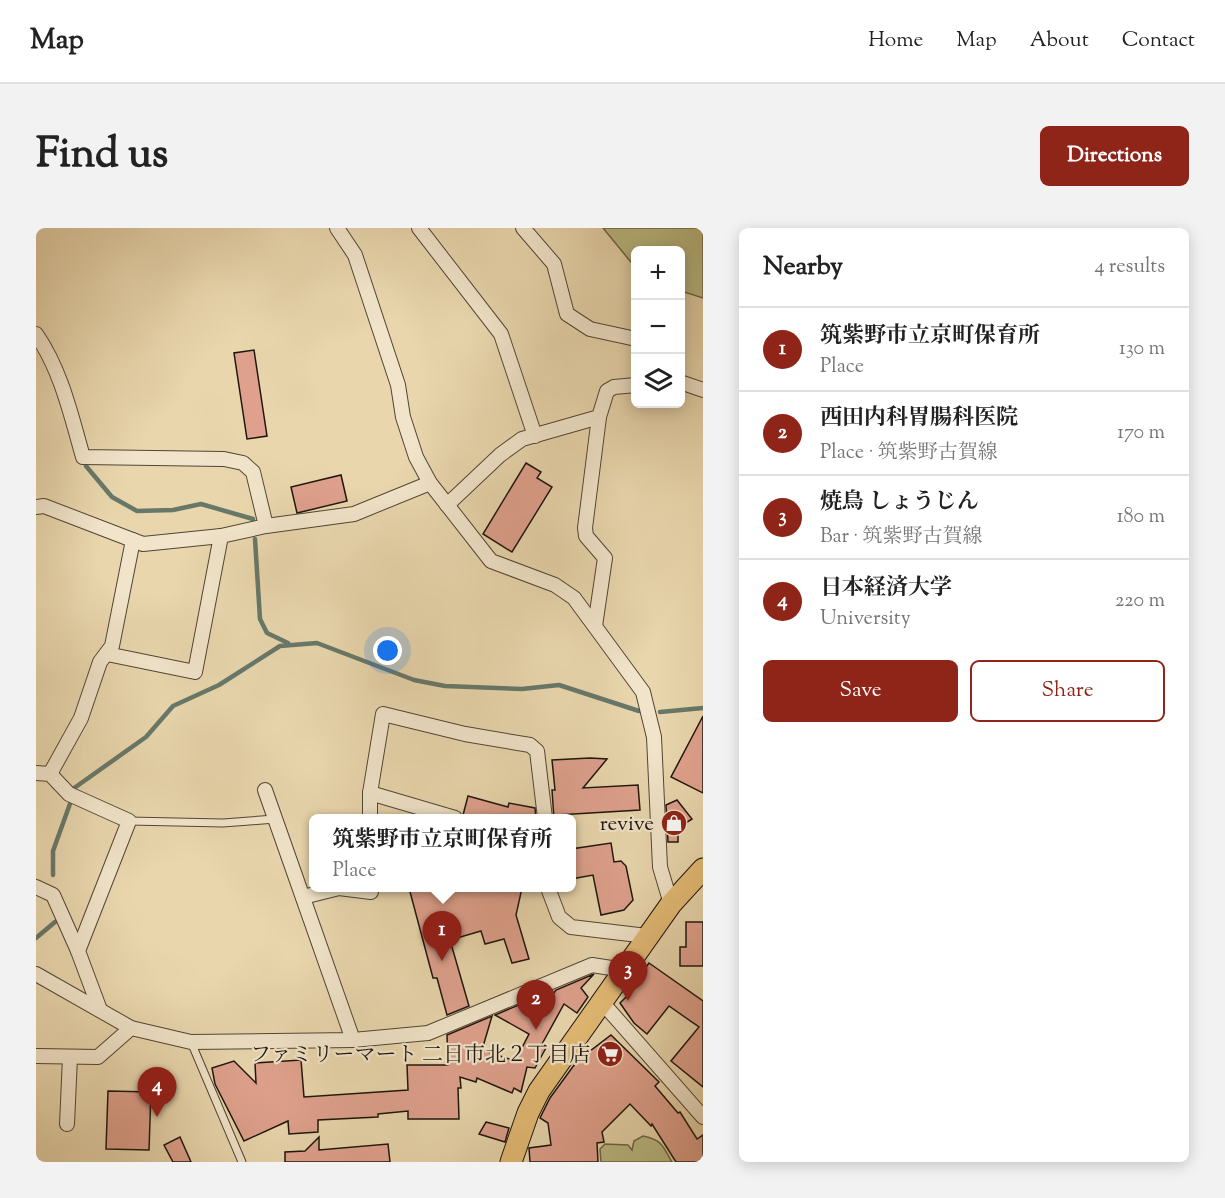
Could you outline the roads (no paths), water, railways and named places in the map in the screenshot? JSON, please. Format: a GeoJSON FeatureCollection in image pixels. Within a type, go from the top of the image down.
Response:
{"type":"FeatureCollection","features":[{"type":"Feature","properties":{"kind":"main road"},"geometry":{"type":"LineString","coordinates":[[511,1162],[528,1113],[539,1091],[671,904],[703,869]]}},
{"type":"Feature","properties":{"kind":"street"},"geometry":{"type":"LineString","coordinates":[[337,228],[355,255],[398,385],[410,437],[430,483],[491,561],[567,591],[596,626],[643,692],[651,714],[660,867],[671,904]]}},
{"type":"Feature","properties":{"kind":"street"},"geometry":{"type":"LineString","coordinates":[[419,228],[501,334],[535,436]]}},
{"type":"Feature","properties":{"kind":"street"},"geometry":{"type":"LineString","coordinates":[[523,228],[554,264],[567,314],[590,329],[631,338]]}},
{"type":"Feature","properties":{"kind":"street"},"geometry":{"type":"LineString","coordinates":[[36,334],[51,359],[68,403],[83,457],[224,459],[243,463],[253,472],[266,526]]}},
{"type":"Feature","properties":{"kind":"street"},"geometry":{"type":"LineString","coordinates":[[685,382],[703,390]]}},
{"type":"Feature","properties":{"kind":"street"},"geometry":{"type":"LineString","coordinates":[[596,626],[605,558],[586,536],[585,528],[599,417],[607,391],[614,387],[631,385]]}},
{"type":"Feature","properties":{"kind":"street"},"geometry":{"type":"LineString","coordinates":[[447,505],[500,455],[522,439],[599,417]]}},
{"type":"Feature","properties":{"kind":"street"},"geometry":{"type":"LineString","coordinates":[[36,506],[44,506],[143,544],[221,536],[266,526],[354,514],[430,483]]}},
{"type":"Feature","properties":{"kind":"street"},"geometry":{"type":"LineString","coordinates":[[107,654],[195,672],[221,536]]}},
{"type":"Feature","properties":{"kind":"street"},"geometry":{"type":"LineString","coordinates":[[78,951],[129,822],[69,794],[43,773],[81,718],[100,662],[107,654],[117,627],[133,540]]}},
{"type":"Feature","properties":{"kind":"street"},"geometry":{"type":"LineString","coordinates":[[370,814],[370,793],[384,714],[465,734],[530,745],[537,751],[544,814]]}},
{"type":"Feature","properties":{"kind":"street"},"geometry":{"type":"LineString","coordinates":[[265,790],[353,1040]]}},
{"type":"Feature","properties":{"kind":"street"},"geometry":{"type":"LineString","coordinates":[[370,793],[439,814]]}},
{"type":"Feature","properties":{"kind":"street"},"geometry":{"type":"LineString","coordinates":[[36,887],[53,895],[78,951],[100,1010]]}},
{"type":"Feature","properties":{"kind":"street"},"geometry":{"type":"LineString","coordinates":[[303,897],[323,892]]}},
{"type":"Feature","properties":{"kind":"street"},"geometry":{"type":"LineString","coordinates":[[550,892],[559,917],[571,927],[648,936]]}},
{"type":"Feature","properties":{"kind":"street"},"geometry":{"type":"LineString","coordinates":[[36,974],[131,1028],[191,1042],[353,1040],[435,1032],[592,966],[624,970]]}},
{"type":"Feature","properties":{"kind":"street"},"geometry":{"type":"LineString","coordinates":[[601,1001],[703,1117]]}},
{"type":"Feature","properties":{"kind":"street"},"geometry":{"type":"LineString","coordinates":[[36,1056],[102,1055],[131,1028]]}},
{"type":"Feature","properties":{"kind":"street"},"geometry":{"type":"LineString","coordinates":[[67,1124],[70,1057]]}},
{"type":"Feature","properties":{"kind":"lane"},"geometry":{"type":"LineString","coordinates":[[129,822],[223,823],[275,819]]}},
{"type":"Feature","properties":{"kind":"lane"},"geometry":{"type":"LineString","coordinates":[[191,1042],[242,1162]]}},
{"type":"Feature","properties":{"kind":"waterway"},"geometry":{"type":"LineString","coordinates":[[86,466],[112,497],[137,511],[173,510],[201,504],[253,519]]}},
{"type":"Feature","properties":{"kind":"waterway"},"geometry":{"type":"LineString","coordinates":[[255,539],[260,619],[267,633],[288,643]]}},
{"type":"Feature","properties":{"kind":"waterway"},"geometry":{"type":"LineString","coordinates":[[70,791],[146,737],[173,706],[219,685],[280,646],[317,643],[414,680],[445,686],[522,689],[559,685],[639,711]]}},
{"type":"Feature","properties":{"kind":"waterway"},"geometry":{"type":"LineString","coordinates":[[660,712],[703,708]]}},
{"type":"Feature","properties":{"kind":"waterway"},"geometry":{"type":"LineString","coordinates":[[53,875],[53,851],[71,801]]}},
{"type":"Feature","properties":{"kind":"waterway"},"geometry":{"type":"LineString","coordinates":[[36,938],[55,922]]}},
{"type":"Feature","properties":{"kind":"place","name":"revive"},"geometry":{"type":"Point","coordinates":[674,823]}},
{"type":"Feature","properties":{"kind":"place","name":"筑紫野市立京町保育所"},"geometry":{"type":"Point","coordinates":[442,961]}},
{"type":"Feature","properties":{"kind":"place","name":"焼鳥 しょうじん"},"geometry":{"type":"Point","coordinates":[628,1001]}},
{"type":"Feature","properties":{"kind":"place","name":"西田内科胃腸科医院"},"geometry":{"type":"Point","coordinates":[536,1030]}},
{"type":"Feature","properties":{"kind":"place","name":"ファミリーマート 二日市北２丁目店"},"geometry":{"type":"Point","coordinates":[610,1054]}},
{"type":"Feature","properties":{"kind":"place","name":"日本経済大学"},"geometry":{"type":"Point","coordinates":[157,1117]}}]}
